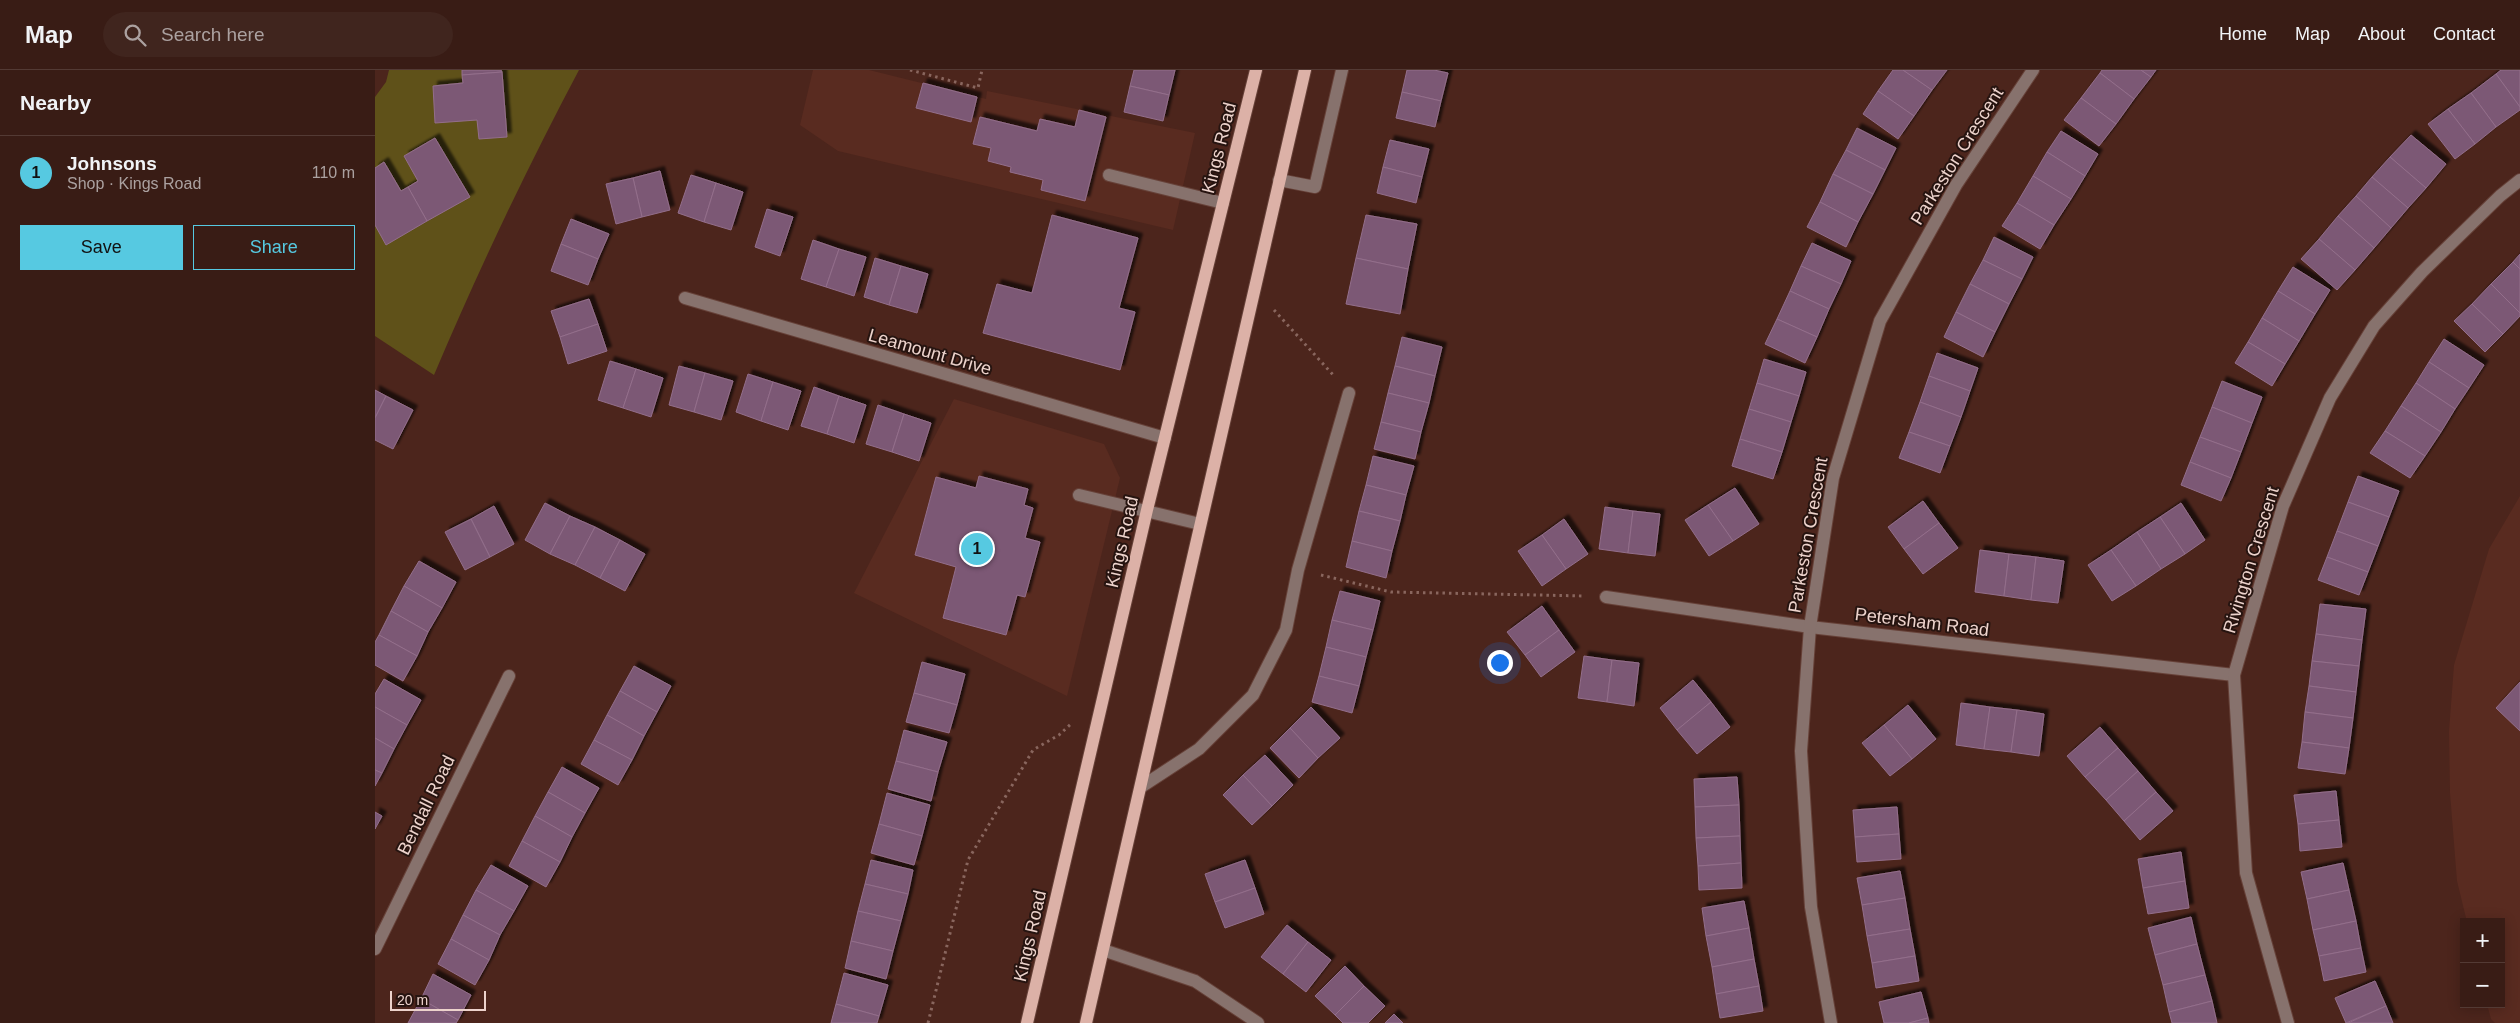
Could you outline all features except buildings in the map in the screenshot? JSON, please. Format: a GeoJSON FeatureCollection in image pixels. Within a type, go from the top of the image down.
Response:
{"type":"FeatureCollection","features":[{"type":"Feature","properties":{"kind":"main road","name":"Kings Road"},"geometry":{"type":"LineString","coordinates":[[1027,1023],[1147,510],[1256,70]]}},
{"type":"Feature","properties":{"kind":"main road"},"geometry":{"type":"LineString","coordinates":[[1086,1023],[1305,70]]}},
{"type":"Feature","properties":{"kind":"street"},"geometry":{"type":"LineString","coordinates":[[1279,180],[1315,186],[1342,70]]}},
{"type":"Feature","properties":{"kind":"street","name":"Parkeston Crescent"},"geometry":{"type":"LineString","coordinates":[[1831,1023],[1811,907],[1801,751],[1810,627],[1833,478],[1880,321],[1956,185],[2033,70]]}},
{"type":"Feature","properties":{"kind":"street"},"geometry":{"type":"LineString","coordinates":[[1109,175],[1223,203]]}},
{"type":"Feature","properties":{"kind":"street","name":"Rivington Crescent"},"geometry":{"type":"LineString","coordinates":[[2288,1023],[2246,873],[2234,675],[2283,506],[2330,398],[2375,326],[2421,272],[2520,180]]}},
{"type":"Feature","properties":{"kind":"street","name":"Leamount Drive"},"geometry":{"type":"LineString","coordinates":[[685,298],[1165,438]]}},
{"type":"Feature","properties":{"kind":"street"},"geometry":{"type":"LineString","coordinates":[[1141,787],[1199,749],[1253,695],[1286,630],[1298,570],[1349,393]]}},
{"type":"Feature","properties":{"kind":"street"},"geometry":{"type":"LineString","coordinates":[[1079,494],[1200,524]]}},
{"type":"Feature","properties":{"kind":"street","name":"Petersham Road"},"geometry":{"type":"LineString","coordinates":[[1606,597],[1810,627],[2234,675]]}},
{"type":"Feature","properties":{"kind":"street","name":"Bendall Road"},"geometry":{"type":"LineString","coordinates":[[375,949],[509,676]]}},
{"type":"Feature","properties":{"kind":"street"},"geometry":{"type":"LineString","coordinates":[[1103,950],[1195,981],[1258,1023]]}},
{"type":"Feature","properties":{"kind":"path"},"geometry":{"type":"LineString","coordinates":[[910,70],[978,88],[982,70]]}},
{"type":"Feature","properties":{"kind":"path"},"geometry":{"type":"LineString","coordinates":[[1255,288],[1349,393]]}},
{"type":"Feature","properties":{"kind":"path"},"geometry":{"type":"LineString","coordinates":[[1298,570],[1391,592],[1606,597]]}},
{"type":"Feature","properties":{"kind":"path"},"geometry":{"type":"LineString","coordinates":[[928,1023],[968,860],[1033,750],[1059,735],[1104,694]]}},
{"type":"Feature","properties":{"kind":"shaded area"},"geometry":{"type":"Polygon","coordinates":[[[389,70],[579,70],[503,221],[434,375],[375,336],[375,97],[386,82],[389,70]]]}},
{"type":"Feature","properties":{"kind":"shaded area"},"geometry":{"type":"Polygon","coordinates":[[[813,70],[869,70],[986,99],[987,91],[1195,133],[1173,230],[838,151],[800,125],[813,70]]]}},
{"type":"Feature","properties":{"kind":"shaded area"},"geometry":{"type":"Polygon","coordinates":[[[954,399],[1104,444],[1120,478],[1067,696],[854,593],[954,399]]]}},
{"type":"Feature","properties":{"kind":"shaded area"},"geometry":{"type":"Polygon","coordinates":[[[2520,496],[2520,1023],[2495,1023],[2491,1019],[2488,1008],[2505,1008],[2505,918],[2466,918],[2457,881],[2450,793],[2449,731],[2454,665],[2489,549],[2520,496]]]}},
{"type":"Feature","properties":{"kind":"place","name":"Johnsons"},"geometry":{"type":"Point","coordinates":[977,549]}}]}
